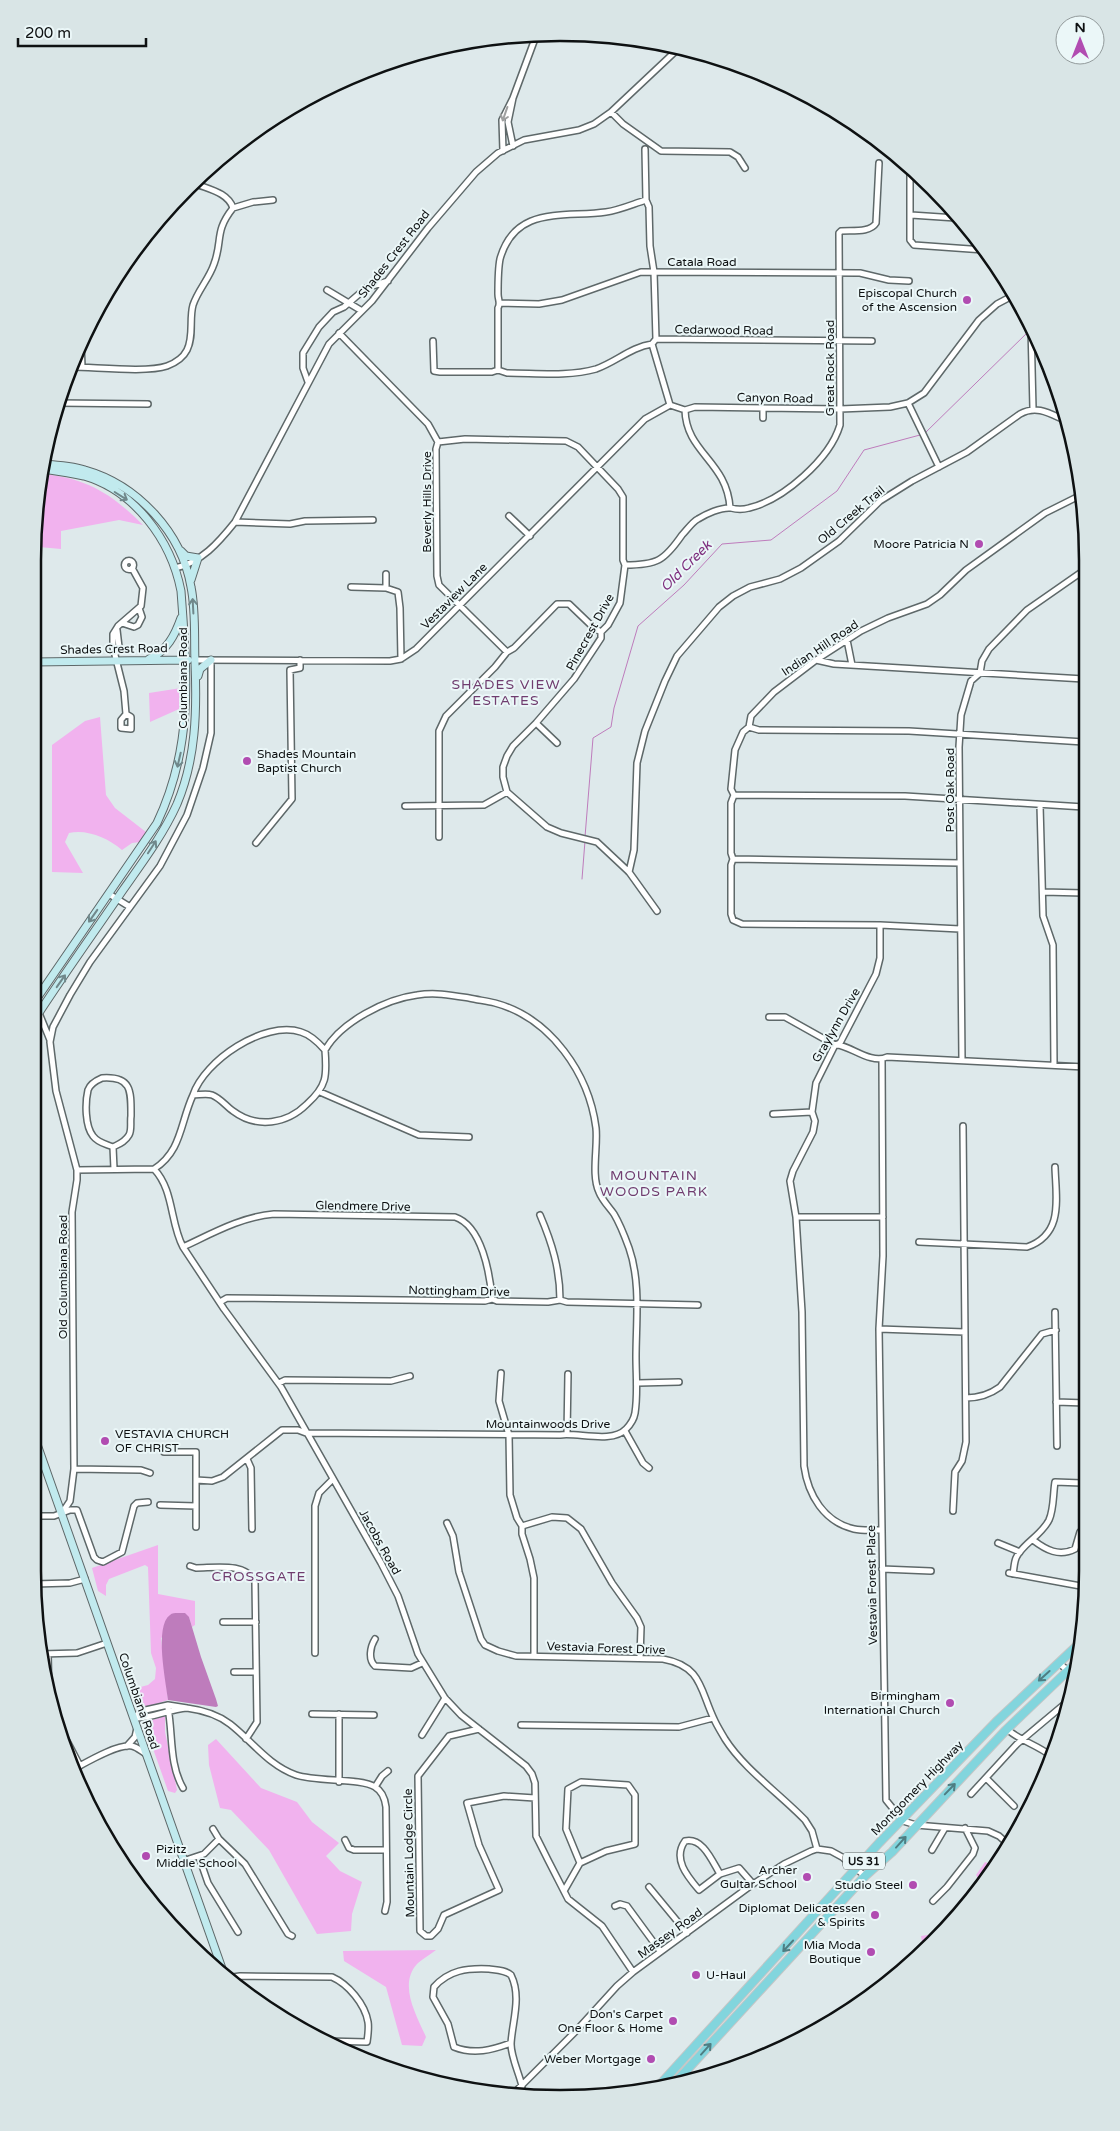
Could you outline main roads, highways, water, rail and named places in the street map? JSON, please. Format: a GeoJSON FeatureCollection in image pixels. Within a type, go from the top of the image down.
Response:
{"type":"FeatureCollection","features":[{"type":"Feature","properties":{"kind":"main road","name":"Columbiana Road"},"geometry":{"type":"LineString","coordinates":[[41,1010],[165,827],[182,790],[193,742],[196,709],[190,583],[179,549],[157,516],[138,498],[111,480],[85,470],[50,465]]}},
{"type":"Feature","properties":{"kind":"main road","name":"Columbiana Road"},"geometry":{"type":"LineString","coordinates":[[41,992],[157,823],[172,786],[181,754],[186,709],[181,591],[175,568],[159,534],[130,501],[103,484],[85,477],[49,470]]}},
{"type":"Feature","properties":{"kind":"main road"},"geometry":{"type":"LineString","coordinates":[[179,549],[186,556],[198,558],[190,583]]}},
{"type":"Feature","properties":{"kind":"main road"},"geometry":{"type":"LineString","coordinates":[[147,660],[159,654],[171,640],[183,613]]}},
{"type":"Feature","properties":{"kind":"main road","name":"Shades Crest Road"},"geometry":{"type":"LineString","coordinates":[[41,662],[116,657],[147,660],[195,660]]}},
{"type":"Feature","properties":{"kind":"main road"},"geometry":{"type":"LineString","coordinates":[[196,681],[200,669],[211,660]]}},
{"type":"Feature","properties":{"kind":"main road"},"geometry":{"type":"LineString","coordinates":[[186,709],[196,709]]}},
{"type":"Feature","properties":{"kind":"main road"},"geometry":{"type":"LineString","coordinates":[[172,786],[182,790]]}},
{"type":"Feature","properties":{"kind":"main road","name":"Columbiana Road"},"geometry":{"type":"LineString","coordinates":[[41,1454],[221,1963]]}},
{"type":"Feature","properties":{"kind":"main road","name":"Montgomery Highway"},"geometry":{"type":"LineString","coordinates":[[664,2079],[879,1843],[903,1821],[996,1722],[1072,1650]]}},
{"type":"Feature","properties":{"kind":"main road","name":"Montgomery Highway"},"geometry":{"type":"LineString","coordinates":[[682,2075],[865,1876],[892,1852],[1007,1729],[1069,1670]]}},
{"type":"Feature","properties":{"kind":"waterway","name":"Old Creek"},"geometry":{"type":"LineString","coordinates":[[924,434],[1026,334]]}},
{"type":"Feature","properties":{"kind":"waterway","name":"Old Creek"},"geometry":{"type":"LineString","coordinates":[[585,837],[593,738],[611,727],[614,708],[638,626],[684,585],[722,544],[771,540],[837,491],[864,450],[920,435]]}},
{"type":"Feature","properties":{"kind":"waterway","name":"Old Creek"},"geometry":{"type":"LineString","coordinates":[[582,879],[585,841]]}},
{"type":"Feature","properties":{"kind":"place","name":"Episcopal Church of the Ascension"},"geometry":{"type":"Point","coordinates":[967,300]}},
{"type":"Feature","properties":{"kind":"place","name":"Moore Patricia N"},"geometry":{"type":"Point","coordinates":[979,544]}},
{"type":"Feature","properties":{"kind":"place","name":"Shades Mountain Baptist Church"},"geometry":{"type":"Point","coordinates":[247,761]}},
{"type":"Feature","properties":{"kind":"place","name":"VESTAVIA CHURCH OF CHRIST"},"geometry":{"type":"Point","coordinates":[105,1441]}},
{"type":"Feature","properties":{"kind":"place","name":"Birmingham International Church"},"geometry":{"type":"Point","coordinates":[950,1703]}},
{"type":"Feature","properties":{"kind":"place","name":"Pizitz Middle School"},"geometry":{"type":"Point","coordinates":[146,1856]}},
{"type":"Feature","properties":{"kind":"place","name":"Archer Gultar School"},"geometry":{"type":"Point","coordinates":[807,1877]}},
{"type":"Feature","properties":{"kind":"place","name":"Studio Steel"},"geometry":{"type":"Point","coordinates":[913,1885]}},
{"type":"Feature","properties":{"kind":"place","name":"Diplomat Delicatessen & Spirits"},"geometry":{"type":"Point","coordinates":[875,1915]}},
{"type":"Feature","properties":{"kind":"place","name":"Mia Moda Boutique"},"geometry":{"type":"Point","coordinates":[871,1952]}},
{"type":"Feature","properties":{"kind":"place","name":"U-Haul"},"geometry":{"type":"Point","coordinates":[696,1975]}},
{"type":"Feature","properties":{"kind":"place","name":"Don's Carpet One Floor & Home"},"geometry":{"type":"Point","coordinates":[673,2021]}},
{"type":"Feature","properties":{"kind":"place","name":"Weber Mortgage"},"geometry":{"type":"Point","coordinates":[651,2059]}},
{"type":"Feature","properties":{"kind":"district","name":"SHADES VIEW ESTATES"},"geometry":{"type":"Point","coordinates":[506,692]}},
{"type":"Feature","properties":{"kind":"district","name":"MOUNTAIN WOODS PARK"},"geometry":{"type":"Point","coordinates":[654,1184]}},
{"type":"Feature","properties":{"kind":"district","name":"CROSSGATE"},"geometry":{"type":"Point","coordinates":[259,1576]}}]}
